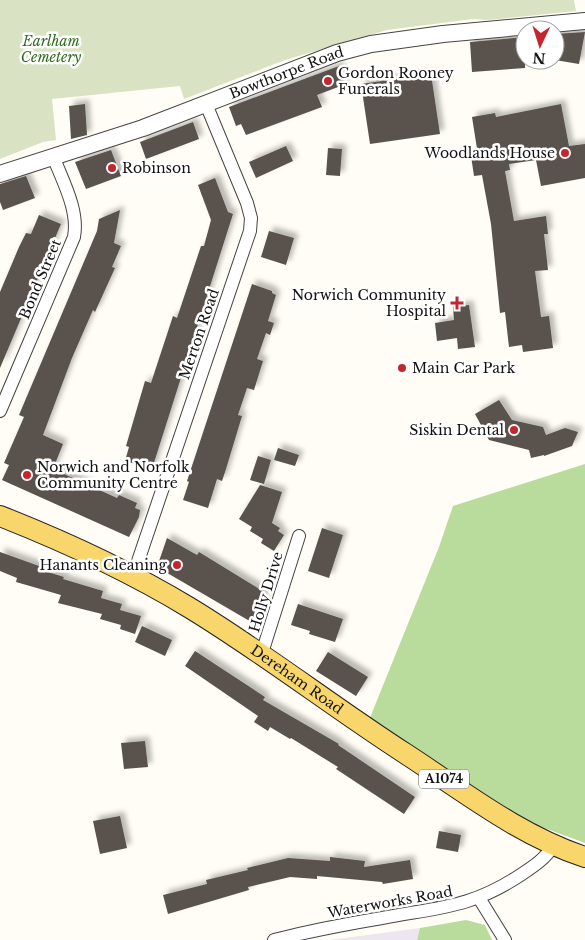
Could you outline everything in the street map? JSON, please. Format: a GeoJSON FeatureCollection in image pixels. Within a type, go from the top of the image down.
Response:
{"type":"FeatureCollection","features":[{"type":"Feature","properties":{"kind":"main road","name":"Dereham Road"},"geometry":{"type":"LineString","coordinates":[[0,516],[66,542],[189,607],[360,725],[486,806],[554,846],[585,856]]}},
{"type":"Feature","properties":{"kind":"street","name":"Bowthorpe Road"},"geometry":{"type":"LineString","coordinates":[[0,174],[143,128],[337,53],[371,44],[443,34],[585,21]]}},
{"type":"Feature","properties":{"kind":"street","name":"Merton Road"},"geometry":{"type":"LineString","coordinates":[[133,576],[250,231],[251,218],[247,203],[206,104]]}},
{"type":"Feature","properties":{"kind":"street","name":"Bond Street"},"geometry":{"type":"LineString","coordinates":[[0,412],[74,237],[76,224],[74,212],[53,156]]}},
{"type":"Feature","properties":{"kind":"street","name":"Holly Drive"},"geometry":{"type":"LineString","coordinates":[[261,656],[300,536]]}},
{"type":"Feature","properties":{"kind":"street","name":"Waterworks Road"},"geometry":{"type":"LineString","coordinates":[[274,940],[359,922],[437,910],[479,898],[530,869],[549,854],[554,846]]}},
{"type":"Feature","properties":{"kind":"street"},"geometry":{"type":"LineString","coordinates":[[479,898],[505,940]]}},
{"type":"Feature","properties":{"kind":"shaded area"},"geometry":{"type":"Polygon","coordinates":[[[420,928],[417,940],[329,940],[420,928]]]}},
{"type":"Feature","properties":{"kind":"green space","name":"Earlham Cemetery"},"geometry":{"type":"Polygon","coordinates":[[[0,0],[574,0],[576,11],[488,20],[473,19],[387,30],[285,60],[184,99],[180,86],[52,99],[56,140],[43,142],[0,159],[0,0]]]}},
{"type":"Feature","properties":{"kind":"green space"},"geometry":{"type":"Polygon","coordinates":[[[585,464],[585,843],[520,819],[367,725],[439,547],[453,506],[585,464]]]}},
{"type":"Feature","properties":{"kind":"green space"},"geometry":{"type":"Polygon","coordinates":[[[466,920],[485,925],[492,940],[417,940],[420,928],[466,920]]]}},
{"type":"Feature","properties":{"kind":"building"},"geometry":{"type":"Polygon","coordinates":[[[585,32],[579,64],[565,62],[565,33],[585,32]]]}},
{"type":"Feature","properties":{"kind":"building"},"geometry":{"type":"Polygon","coordinates":[[[515,38],[515,69],[472,72],[470,42],[515,38]]]}},
{"type":"Feature","properties":{"kind":"building"},"geometry":{"type":"Polygon","coordinates":[[[339,66],[346,84],[317,95],[322,107],[246,135],[241,124],[236,126],[229,107],[339,66]]]}},
{"type":"Feature","properties":{"kind":"building"},"geometry":{"type":"Polygon","coordinates":[[[431,74],[440,134],[370,144],[361,84],[431,74]]]}},
{"type":"Feature","properties":{"kind":"building"},"geometry":{"type":"Polygon","coordinates":[[[85,104],[87,135],[71,139],[69,106],[85,104]]]}},
{"type":"Feature","properties":{"kind":"building"},"geometry":{"type":"Polygon","coordinates":[[[561,104],[569,146],[585,144],[585,178],[541,186],[536,160],[509,164],[510,170],[505,171],[514,221],[546,216],[548,234],[544,234],[548,270],[535,271],[541,317],[549,316],[553,348],[523,352],[522,345],[509,347],[505,312],[500,313],[491,224],[482,175],[474,176],[471,156],[478,155],[472,117],[495,113],[496,117],[561,104]]]}},
{"type":"Feature","properties":{"kind":"building"},"geometry":{"type":"Polygon","coordinates":[[[193,122],[199,139],[146,159],[140,142],[193,122]]]}},
{"type":"Feature","properties":{"kind":"building"},"geometry":{"type":"Polygon","coordinates":[[[286,146],[293,161],[256,178],[249,162],[286,146]]]}},
{"type":"Feature","properties":{"kind":"building"},"geometry":{"type":"Polygon","coordinates":[[[328,148],[342,149],[340,176],[326,175],[328,148]]]}},
{"type":"Feature","properties":{"kind":"building"},"geometry":{"type":"Polygon","coordinates":[[[111,150],[121,176],[86,189],[75,162],[111,150]]]}},
{"type":"Feature","properties":{"kind":"building"},"geometry":{"type":"Polygon","coordinates":[[[26,176],[35,198],[3,210],[0,202],[0,184],[26,176]]]}},
{"type":"Feature","properties":{"kind":"building"},"geometry":{"type":"Polygon","coordinates":[[[215,178],[228,212],[233,214],[152,469],[125,461],[129,447],[126,446],[145,381],[151,383],[173,316],[177,318],[201,246],[204,246],[211,220],[198,185],[215,178]]]}},
{"type":"Feature","properties":{"kind":"building"},"geometry":{"type":"Polygon","coordinates":[[[120,210],[114,243],[121,246],[112,267],[115,268],[95,312],[93,310],[72,358],[43,435],[63,444],[53,469],[117,498],[119,495],[137,503],[135,508],[140,510],[139,517],[129,537],[2,480],[9,465],[4,463],[24,417],[19,415],[97,231],[99,219],[120,210]]]}},
{"type":"Feature","properties":{"kind":"building"},"geometry":{"type":"Polygon","coordinates":[[[39,215],[61,224],[0,368],[0,292],[26,233],[31,234],[39,215]]]}},
{"type":"Feature","properties":{"kind":"building"},"geometry":{"type":"Polygon","coordinates":[[[269,231],[294,238],[286,265],[261,257],[269,231]]]}},
{"type":"Feature","properties":{"kind":"building"},"geometry":{"type":"Polygon","coordinates":[[[252,284],[272,291],[276,295],[268,321],[274,323],[270,335],[266,333],[257,359],[263,361],[254,390],[247,388],[238,415],[242,416],[226,469],[222,481],[217,479],[208,508],[183,500],[189,482],[187,481],[252,284]]]}},
{"type":"Feature","properties":{"kind":"building"},"geometry":{"type":"Polygon","coordinates":[[[469,305],[475,347],[458,349],[457,338],[437,341],[435,323],[454,320],[453,307],[469,305]]]}},
{"type":"Feature","properties":{"kind":"building","name":"Siskin Dental"},"geometry":{"type":"Polygon","coordinates":[[[499,400],[512,420],[543,427],[546,435],[565,428],[578,432],[572,446],[544,456],[531,458],[529,450],[489,440],[475,414],[499,400]]]}},
{"type":"Feature","properties":{"kind":"building"},"geometry":{"type":"Polygon","coordinates":[[[278,448],[299,455],[295,466],[274,460],[278,448]]]}},
{"type":"Feature","properties":{"kind":"building"},"geometry":{"type":"Polygon","coordinates":[[[258,456],[271,460],[264,484],[250,480],[258,456]]]}},
{"type":"Feature","properties":{"kind":"building"},"geometry":{"type":"Polygon","coordinates":[[[260,485],[282,492],[272,523],[280,528],[278,531],[284,535],[274,551],[261,543],[263,539],[250,531],[252,527],[239,519],[260,485]]]}},
{"type":"Feature","properties":{"kind":"building"},"geometry":{"type":"Polygon","coordinates":[[[322,528],[343,535],[329,578],[308,571],[322,528]]]}},
{"type":"Feature","properties":{"kind":"building"},"geometry":{"type":"Polygon","coordinates":[[[167,538],[197,555],[199,552],[266,593],[261,601],[265,603],[253,623],[157,567],[167,538]]]}},
{"type":"Feature","properties":{"kind":"building"},"geometry":{"type":"Polygon","coordinates":[[[0,552],[39,566],[38,569],[64,577],[63,579],[103,591],[101,598],[122,604],[120,610],[141,616],[135,634],[120,629],[121,625],[100,619],[102,614],[58,603],[61,595],[16,582],[17,578],[0,571],[0,552]]]}},
{"type":"Feature","properties":{"kind":"building"},"geometry":{"type":"Polygon","coordinates":[[[298,604],[343,619],[335,642],[309,634],[310,631],[291,625],[298,604]]]}},
{"type":"Feature","properties":{"kind":"building"},"geometry":{"type":"Polygon","coordinates":[[[142,626],[172,640],[165,656],[135,642],[142,626]]]}},
{"type":"Feature","properties":{"kind":"building"},"geometry":{"type":"Polygon","coordinates":[[[195,651],[265,697],[263,700],[339,744],[415,797],[404,814],[336,769],[338,767],[291,738],[270,727],[268,731],[254,722],[258,716],[185,666],[195,651]]]}},
{"type":"Feature","properties":{"kind":"building"},"geometry":{"type":"Polygon","coordinates":[[[328,652],[368,677],[356,696],[316,671],[328,652]]]}},
{"type":"Feature","properties":{"kind":"building"},"geometry":{"type":"Polygon","coordinates":[[[145,741],[148,767],[124,769],[121,743],[145,741]]]}},
{"type":"Feature","properties":{"kind":"building"},"geometry":{"type":"Polygon","coordinates":[[[120,816],[127,848],[100,854],[93,821],[120,816]]]}},
{"type":"Feature","properties":{"kind":"building"},"geometry":{"type":"Polygon","coordinates":[[[439,831],[461,835],[458,852],[436,848],[439,831]]]}},
{"type":"Feature","properties":{"kind":"building"},"geometry":{"type":"Polygon","coordinates":[[[330,857],[365,861],[364,867],[410,860],[413,879],[383,884],[382,882],[317,876],[317,879],[290,877],[248,887],[249,890],[168,914],[163,895],[207,884],[206,880],[288,858],[330,861],[330,857]]]}},
{"type":"Feature","properties":{"kind":"place","name":"Gordon Rooney Funerals"},"geometry":{"type":"Point","coordinates":[328,81]}},
{"type":"Feature","properties":{"kind":"place","name":"Woodlands House"},"geometry":{"type":"Point","coordinates":[565,153]}},
{"type":"Feature","properties":{"kind":"place","name":"Robinson"},"geometry":{"type":"Point","coordinates":[112,168]}},
{"type":"Feature","properties":{"kind":"place","name":"Norwich Community Hospital"},"geometry":{"type":"Point","coordinates":[457,303]}},
{"type":"Feature","properties":{"kind":"place","name":"Main Car Park"},"geometry":{"type":"Point","coordinates":[402,368]}},
{"type":"Feature","properties":{"kind":"place","name":"Siskin Dental"},"geometry":{"type":"Point","coordinates":[514,430]}},
{"type":"Feature","properties":{"kind":"place","name":"Norwich and Norfolk Community Centre"},"geometry":{"type":"Point","coordinates":[27,475]}},
{"type":"Feature","properties":{"kind":"place","name":"Hanants Cleaning"},"geometry":{"type":"Point","coordinates":[177,565]}}]}
